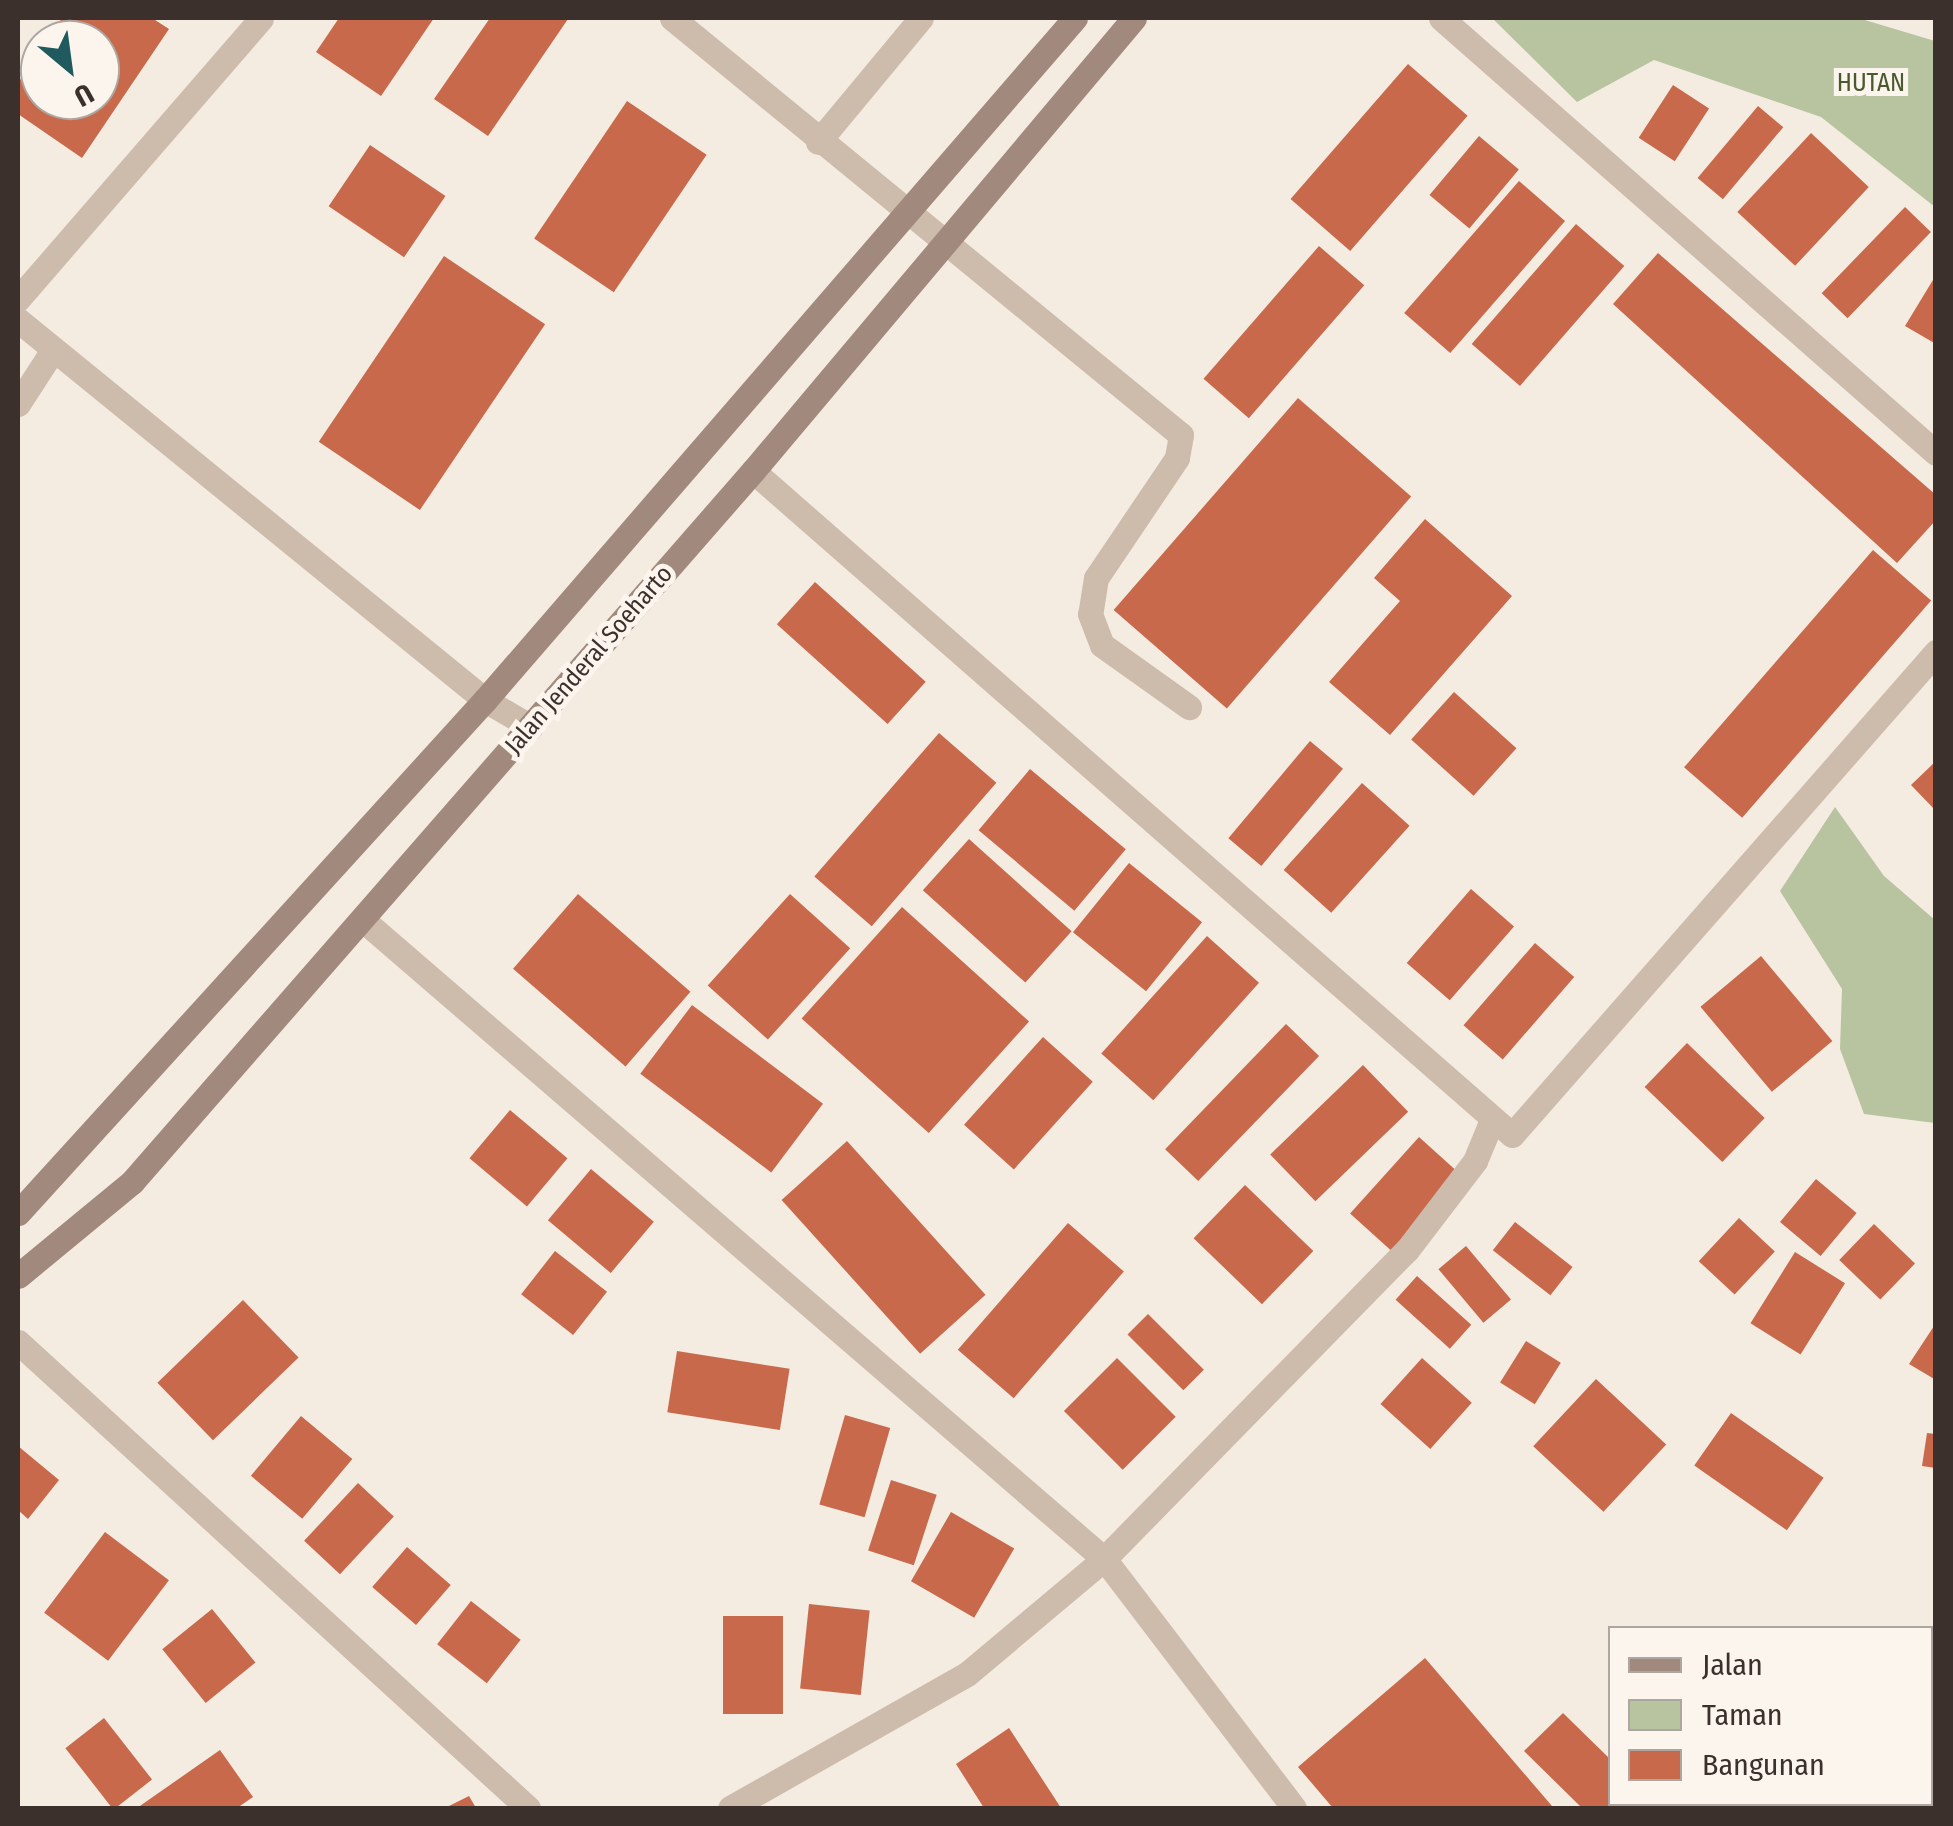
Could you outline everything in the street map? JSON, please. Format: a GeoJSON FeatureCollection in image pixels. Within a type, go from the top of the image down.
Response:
{"type":"FeatureCollection","features":[{"type":"Feature","properties":{"kind":"main road","name":"Jalan Jenderal Soeharto"},"geometry":{"type":"LineString","coordinates":[[18,1213],[485,700],[1075,18]]}},
{"type":"Feature","properties":{"kind":"main road","name":"Jalan Jenderal Soeharto"},"geometry":{"type":"LineString","coordinates":[[18,1276],[132,1182],[754,471],[941,243],[1134,18]]}},
{"type":"Feature","properties":{"kind":"street"},"geometry":{"type":"LineString","coordinates":[[18,298],[262,18]]}},
{"type":"Feature","properties":{"kind":"street"},"geometry":{"type":"LineString","coordinates":[[672,18],[905,216],[1027,302],[1181,435],[1176,458],[1096,578],[1090,614],[1102,645],[1188,707]]}},
{"type":"Feature","properties":{"kind":"street"},"geometry":{"type":"LineString","coordinates":[[818,142],[921,18]]}},
{"type":"Feature","properties":{"kind":"street"},"geometry":{"type":"LineString","coordinates":[[1441,18],[1936,453]]}},
{"type":"Feature","properties":{"kind":"street"},"geometry":{"type":"LineString","coordinates":[[18,320],[485,700],[531,727]]}},
{"type":"Feature","properties":{"kind":"street"},"geometry":{"type":"LineString","coordinates":[[18,404],[52,350]]}},
{"type":"Feature","properties":{"kind":"street"},"geometry":{"type":"LineString","coordinates":[[754,471],[1492,1120],[1520,1133],[1936,652]]}},
{"type":"Feature","properties":{"kind":"street"},"geometry":{"type":"LineString","coordinates":[[363,920],[1104,1559],[1294,1808]]}},
{"type":"Feature","properties":{"kind":"street"},"geometry":{"type":"LineString","coordinates":[[730,1808],[967,1674],[1104,1559],[1407,1250],[1476,1161],[1492,1120]]}},
{"type":"Feature","properties":{"kind":"street"},"geometry":{"type":"LineString","coordinates":[[18,1342],[528,1808]]}},
{"type":"Feature","properties":{"kind":"green space","name":"HUTAN"},"geometry":{"type":"Polygon","coordinates":[[[1492,18],[1858,18],[1935,41],[1935,207],[1821,117],[1654,60],[1577,102],[1492,18]]]}},
{"type":"Feature","properties":{"kind":"green space"},"geometry":{"type":"Polygon","coordinates":[[[1835,807],[1884,876],[1935,920],[1935,1123],[1864,1114],[1840,1049],[1842,989],[1780,891],[1835,807]]]}},
{"type":"Feature","properties":{"kind":"building"},"geometry":{"type":"Polygon","coordinates":[[[152,18],[169,29],[120,102],[120,20],[61,20],[152,18]]]}},
{"type":"Feature","properties":{"kind":"building"},"geometry":{"type":"Polygon","coordinates":[[[339,18],[434,18],[381,96],[316,52],[339,18]]]}},
{"type":"Feature","properties":{"kind":"building"},"geometry":{"type":"Polygon","coordinates":[[[490,18],[568,19],[488,136],[434,99],[490,18]]]}},
{"type":"Feature","properties":{"kind":"building"},"geometry":{"type":"Polygon","coordinates":[[[1408,64],[1468,116],[1350,251],[1291,199],[1408,64]]]}},
{"type":"Feature","properties":{"kind":"building"},"geometry":{"type":"Polygon","coordinates":[[[20,80],[20,115],[18,114],[20,80]]]}},
{"type":"Feature","properties":{"kind":"building"},"geometry":{"type":"Polygon","coordinates":[[[1673,85],[1709,108],[1675,161],[1639,138],[1673,85]]]}},
{"type":"Feature","properties":{"kind":"building"},"geometry":{"type":"Polygon","coordinates":[[[627,101],[707,155],[614,292],[534,239],[627,101]]]}},
{"type":"Feature","properties":{"kind":"building"},"geometry":{"type":"Polygon","coordinates":[[[1758,106],[1783,127],[1723,199],[1698,178],[1758,106]]]}},
{"type":"Feature","properties":{"kind":"building"},"geometry":{"type":"Polygon","coordinates":[[[27,120],[108,120],[82,158],[27,120]]]}},
{"type":"Feature","properties":{"kind":"building"},"geometry":{"type":"Polygon","coordinates":[[[1811,133],[1869,187],[1795,266],[1737,212],[1811,133]]]}},
{"type":"Feature","properties":{"kind":"building"},"geometry":{"type":"Polygon","coordinates":[[[1479,136],[1519,169],[1469,228],[1430,195],[1479,136]]]}},
{"type":"Feature","properties":{"kind":"building"},"geometry":{"type":"Polygon","coordinates":[[[370,145],[445,196],[404,257],[329,206],[370,145]]]}},
{"type":"Feature","properties":{"kind":"building"},"geometry":{"type":"Polygon","coordinates":[[[1519,181],[1565,221],[1450,353],[1404,313],[1519,181]]]}},
{"type":"Feature","properties":{"kind":"building"},"geometry":{"type":"Polygon","coordinates":[[[1905,207],[1931,232],[1848,318],[1822,293],[1905,207]]]}},
{"type":"Feature","properties":{"kind":"building"},"geometry":{"type":"Polygon","coordinates":[[[1576,224],[1624,266],[1520,386],[1472,344],[1576,224]]]}},
{"type":"Feature","properties":{"kind":"building"},"geometry":{"type":"Polygon","coordinates":[[[1319,246],[1364,285],[1249,418],[1204,379],[1319,246]]]}},
{"type":"Feature","properties":{"kind":"building"},"geometry":{"type":"Polygon","coordinates":[[[1658,253],[1936,495],[1936,520],[1897,563],[1613,304],[1658,253]]]}},
{"type":"Feature","properties":{"kind":"building"},"geometry":{"type":"Polygon","coordinates":[[[444,256],[545,324],[420,510],[319,442],[444,256]]]}},
{"type":"Feature","properties":{"kind":"building"},"geometry":{"type":"Polygon","coordinates":[[[1936,275],[1936,344],[1905,326],[1936,275]]]}},
{"type":"Feature","properties":{"kind":"building"},"geometry":{"type":"Polygon","coordinates":[[[1298,398],[1411,496],[1227,708],[1114,610],[1298,398]]]}},
{"type":"Feature","properties":{"kind":"building"},"geometry":{"type":"Polygon","coordinates":[[[1425,519],[1512,596],[1390,735],[1329,682],[1400,601],[1374,578],[1425,519]]]}},
{"type":"Feature","properties":{"kind":"building"},"geometry":{"type":"Polygon","coordinates":[[[1873,550],[1931,601],[1742,818],[1684,767],[1873,550]]]}},
{"type":"Feature","properties":{"kind":"building"},"geometry":{"type":"Polygon","coordinates":[[[815,582],[926,682],[888,724],[777,624],[815,582]]]}},
{"type":"Feature","properties":{"kind":"building"},"geometry":{"type":"Polygon","coordinates":[[[1454,692],[1516,748],[1474,796],[1411,740],[1454,692]]]}},
{"type":"Feature","properties":{"kind":"building"},"geometry":{"type":"Polygon","coordinates":[[[939,733],[996,783],[872,926],[814,876],[939,733]]]}},
{"type":"Feature","properties":{"kind":"building"},"geometry":{"type":"Polygon","coordinates":[[[1310,741],[1343,769],[1261,866],[1228,838],[1310,741]]]}},
{"type":"Feature","properties":{"kind":"building"},"geometry":{"type":"Polygon","coordinates":[[[1936,761],[1936,811],[1911,785],[1936,761]]]}},
{"type":"Feature","properties":{"kind":"building"},"geometry":{"type":"Polygon","coordinates":[[[1030,769],[1126,849],[1074,911],[979,830],[1030,769]]]}},
{"type":"Feature","properties":{"kind":"building"},"geometry":{"type":"Polygon","coordinates":[[[1362,783],[1410,826],[1331,913],[1284,870],[1362,783]]]}},
{"type":"Feature","properties":{"kind":"building"},"geometry":{"type":"Polygon","coordinates":[[[969,839],[1072,931],[1025,983],[923,890],[969,839]]]}},
{"type":"Feature","properties":{"kind":"building"},"geometry":{"type":"Polygon","coordinates":[[[1129,863],[1202,922],[1146,991],[1073,932],[1129,863]]]}},
{"type":"Feature","properties":{"kind":"building"},"geometry":{"type":"Polygon","coordinates":[[[1471,889],[1514,926],[1450,1000],[1407,963],[1471,889]]]}},
{"type":"Feature","properties":{"kind":"building"},"geometry":{"type":"Polygon","coordinates":[[[578,894],[690,992],[626,1066],[513,969],[578,894]]]}},
{"type":"Feature","properties":{"kind":"building"},"geometry":{"type":"Polygon","coordinates":[[[790,894],[850,948],[768,1040],[708,985],[790,894]]]}},
{"type":"Feature","properties":{"kind":"building"},"geometry":{"type":"Polygon","coordinates":[[[902,907],[1029,1021],[929,1133],[802,1018],[902,907]]]}},
{"type":"Feature","properties":{"kind":"building"},"geometry":{"type":"Polygon","coordinates":[[[1207,936],[1259,983],[1153,1100],[1101,1053],[1207,936]]]}},
{"type":"Feature","properties":{"kind":"building"},"geometry":{"type":"Polygon","coordinates":[[[1535,943],[1574,977],[1503,1059],[1463,1025],[1535,943]]]}},
{"type":"Feature","properties":{"kind":"building"},"geometry":{"type":"Polygon","coordinates":[[[1761,956],[1832,1041],[1772,1092],[1700,1007],[1761,956]]]}},
{"type":"Feature","properties":{"kind":"building"},"geometry":{"type":"Polygon","coordinates":[[[692,1005],[823,1104],[771,1172],[640,1074],[692,1005]]]}},
{"type":"Feature","properties":{"kind":"building"},"geometry":{"type":"Polygon","coordinates":[[[1286,1024],[1319,1056],[1198,1181],[1165,1149],[1286,1024]]]}},
{"type":"Feature","properties":{"kind":"building"},"geometry":{"type":"Polygon","coordinates":[[[1043,1037],[1093,1082],[1014,1170],[964,1125],[1043,1037]]]}},
{"type":"Feature","properties":{"kind":"building"},"geometry":{"type":"Polygon","coordinates":[[[1687,1043],[1765,1118],[1722,1162],[1645,1087],[1687,1043]]]}},
{"type":"Feature","properties":{"kind":"building"},"geometry":{"type":"Polygon","coordinates":[[[1363,1065],[1408,1112],[1315,1201],[1270,1155],[1363,1065]]]}},
{"type":"Feature","properties":{"kind":"building"},"geometry":{"type":"Polygon","coordinates":[[[510,1110],[567,1158],[527,1206],[470,1158],[510,1110]]]}},
{"type":"Feature","properties":{"kind":"building"},"geometry":{"type":"Polygon","coordinates":[[[1419,1137],[1461,1175],[1392,1252],[1350,1214],[1419,1137]]]}},
{"type":"Feature","properties":{"kind":"building"},"geometry":{"type":"Polygon","coordinates":[[[847,1141],[986,1295],[920,1354],[782,1200],[847,1141]]]}},
{"type":"Feature","properties":{"kind":"building"},"geometry":{"type":"Polygon","coordinates":[[[591,1169],[654,1222],[611,1273],[548,1220],[591,1169]]]}},
{"type":"Feature","properties":{"kind":"building"},"geometry":{"type":"Polygon","coordinates":[[[1816,1179],[1857,1213],[1821,1256],[1780,1222],[1816,1179]]]}},
{"type":"Feature","properties":{"kind":"building"},"geometry":{"type":"Polygon","coordinates":[[[1245,1185],[1313,1251],[1262,1304],[1194,1238],[1245,1185]]]}},
{"type":"Feature","properties":{"kind":"building"},"geometry":{"type":"Polygon","coordinates":[[[1739,1218],[1775,1251],[1735,1295],[1699,1261],[1739,1218]]]}},
{"type":"Feature","properties":{"kind":"building"},"geometry":{"type":"Polygon","coordinates":[[[1515,1222],[1573,1267],[1550,1295],[1493,1250],[1515,1222]]]}},
{"type":"Feature","properties":{"kind":"building"},"geometry":{"type":"Polygon","coordinates":[[[1068,1223],[1124,1272],[1014,1398],[958,1350],[1068,1223]]]}},
{"type":"Feature","properties":{"kind":"building"},"geometry":{"type":"Polygon","coordinates":[[[1874,1224],[1915,1264],[1880,1300],[1839,1260],[1874,1224]]]}},
{"type":"Feature","properties":{"kind":"building"},"geometry":{"type":"Polygon","coordinates":[[[1466,1246],[1511,1300],[1483,1323],[1438,1269],[1466,1246]]]}},
{"type":"Feature","properties":{"kind":"building"},"geometry":{"type":"Polygon","coordinates":[[[555,1251],[607,1292],[573,1335],[521,1294],[555,1251]]]}},
{"type":"Feature","properties":{"kind":"building"},"geometry":{"type":"Polygon","coordinates":[[[1795,1252],[1845,1283],[1801,1355],[1750,1323],[1795,1252]]]}},
{"type":"Feature","properties":{"kind":"building"},"geometry":{"type":"Polygon","coordinates":[[[1417,1276],[1471,1325],[1450,1349],[1396,1300],[1417,1276]]]}},
{"type":"Feature","properties":{"kind":"building"},"geometry":{"type":"Polygon","coordinates":[[[243,1300],[299,1358],[213,1440],[157,1383],[243,1300]]]}},
{"type":"Feature","properties":{"kind":"building"},"geometry":{"type":"Polygon","coordinates":[[[1148,1314],[1204,1370],[1183,1390],[1127,1335],[1148,1314]]]}},
{"type":"Feature","properties":{"kind":"building"},"geometry":{"type":"Polygon","coordinates":[[[1936,1323],[1936,1380],[1909,1364],[1936,1323]]]}},
{"type":"Feature","properties":{"kind":"building"},"geometry":{"type":"Polygon","coordinates":[[[1526,1341],[1561,1363],[1535,1404],[1500,1383],[1526,1341]]]}},
{"type":"Feature","properties":{"kind":"building"},"geometry":{"type":"Polygon","coordinates":[[[677,1351],[790,1369],[780,1430],[667,1412],[677,1351]]]}},
{"type":"Feature","properties":{"kind":"building"},"geometry":{"type":"Polygon","coordinates":[[[1117,1358],[1176,1417],[1123,1470],[1064,1411],[1117,1358]]]}},
{"type":"Feature","properties":{"kind":"building"},"geometry":{"type":"Polygon","coordinates":[[[1422,1358],[1472,1403],[1430,1449],[1381,1404],[1422,1358]]]}},
{"type":"Feature","properties":{"kind":"building"},"geometry":{"type":"Polygon","coordinates":[[[1596,1379],[1666,1444],[1603,1512],[1533,1446],[1596,1379]]]}},
{"type":"Feature","properties":{"kind":"building"},"geometry":{"type":"Polygon","coordinates":[[[1731,1413],[1824,1478],[1787,1530],[1694,1465],[1731,1413]]]}},
{"type":"Feature","properties":{"kind":"building"},"geometry":{"type":"Polygon","coordinates":[[[845,1415],[890,1428],[865,1517],[819,1504],[845,1415]]]}},
{"type":"Feature","properties":{"kind":"building"},"geometry":{"type":"Polygon","coordinates":[[[301,1416],[352,1459],[302,1519],[251,1476],[301,1416]]]}},
{"type":"Feature","properties":{"kind":"building"},"geometry":{"type":"Polygon","coordinates":[[[1927,1433],[1936,1434],[1936,1468],[1922,1466],[1927,1433]]]}},
{"type":"Feature","properties":{"kind":"building"},"geometry":{"type":"Polygon","coordinates":[[[18,1446],[59,1480],[28,1519],[18,1510],[18,1446]]]}},
{"type":"Feature","properties":{"kind":"building"},"geometry":{"type":"Polygon","coordinates":[[[891,1480],[937,1495],[914,1565],[868,1550],[891,1480]]]}},
{"type":"Feature","properties":{"kind":"building"},"geometry":{"type":"Polygon","coordinates":[[[358,1483],[394,1516],[340,1574],[304,1541],[358,1483]]]}},
{"type":"Feature","properties":{"kind":"building"},"geometry":{"type":"Polygon","coordinates":[[[951,1512],[1014,1548],[974,1618],[911,1581],[951,1512]]]}},
{"type":"Feature","properties":{"kind":"building"},"geometry":{"type":"Polygon","coordinates":[[[105,1532],[169,1580],[108,1661],[44,1613],[105,1532]]]}},
{"type":"Feature","properties":{"kind":"building"},"geometry":{"type":"Polygon","coordinates":[[[407,1547],[451,1585],[416,1625],[372,1587],[407,1547]]]}},
{"type":"Feature","properties":{"kind":"building"},"geometry":{"type":"Polygon","coordinates":[[[471,1601],[521,1640],[487,1683],[437,1644],[471,1601]]]}},
{"type":"Feature","properties":{"kind":"building"},"geometry":{"type":"Polygon","coordinates":[[[809,1604],[870,1610],[861,1695],[800,1689],[809,1604]]]}},
{"type":"Feature","properties":{"kind":"building"},"geometry":{"type":"Polygon","coordinates":[[[212,1609],[255,1663],[206,1703],[162,1649],[212,1609]]]}},
{"type":"Feature","properties":{"kind":"building"},"geometry":{"type":"Polygon","coordinates":[[[723,1616],[783,1616],[783,1714],[723,1714],[723,1616]]]}},
{"type":"Feature","properties":{"kind":"building"},"geometry":{"type":"Polygon","coordinates":[[[1425,1658],[1552,1806],[1333,1808],[1298,1767],[1425,1658]]]}},
{"type":"Feature","properties":{"kind":"building"},"geometry":{"type":"Polygon","coordinates":[[[1563,1713],[1608,1757],[1611,1808],[1582,1808],[1524,1751],[1563,1713]]]}},
{"type":"Feature","properties":{"kind":"building"},"geometry":{"type":"Polygon","coordinates":[[[104,1718],[152,1779],[112,1808],[65,1748],[104,1718]]]}},
{"type":"Feature","properties":{"kind":"building"},"geometry":{"type":"Polygon","coordinates":[[[1009,1728],[1061,1808],[984,1808],[956,1764],[1009,1728]]]}},
{"type":"Feature","properties":{"kind":"building"},"geometry":{"type":"Polygon","coordinates":[[[220,1750],[253,1797],[237,1808],[137,1808],[220,1750]]]}},
{"type":"Feature","properties":{"kind":"building"},"geometry":{"type":"Polygon","coordinates":[[[469,1796],[476,1808],[445,1808],[469,1796]]]}}]}
